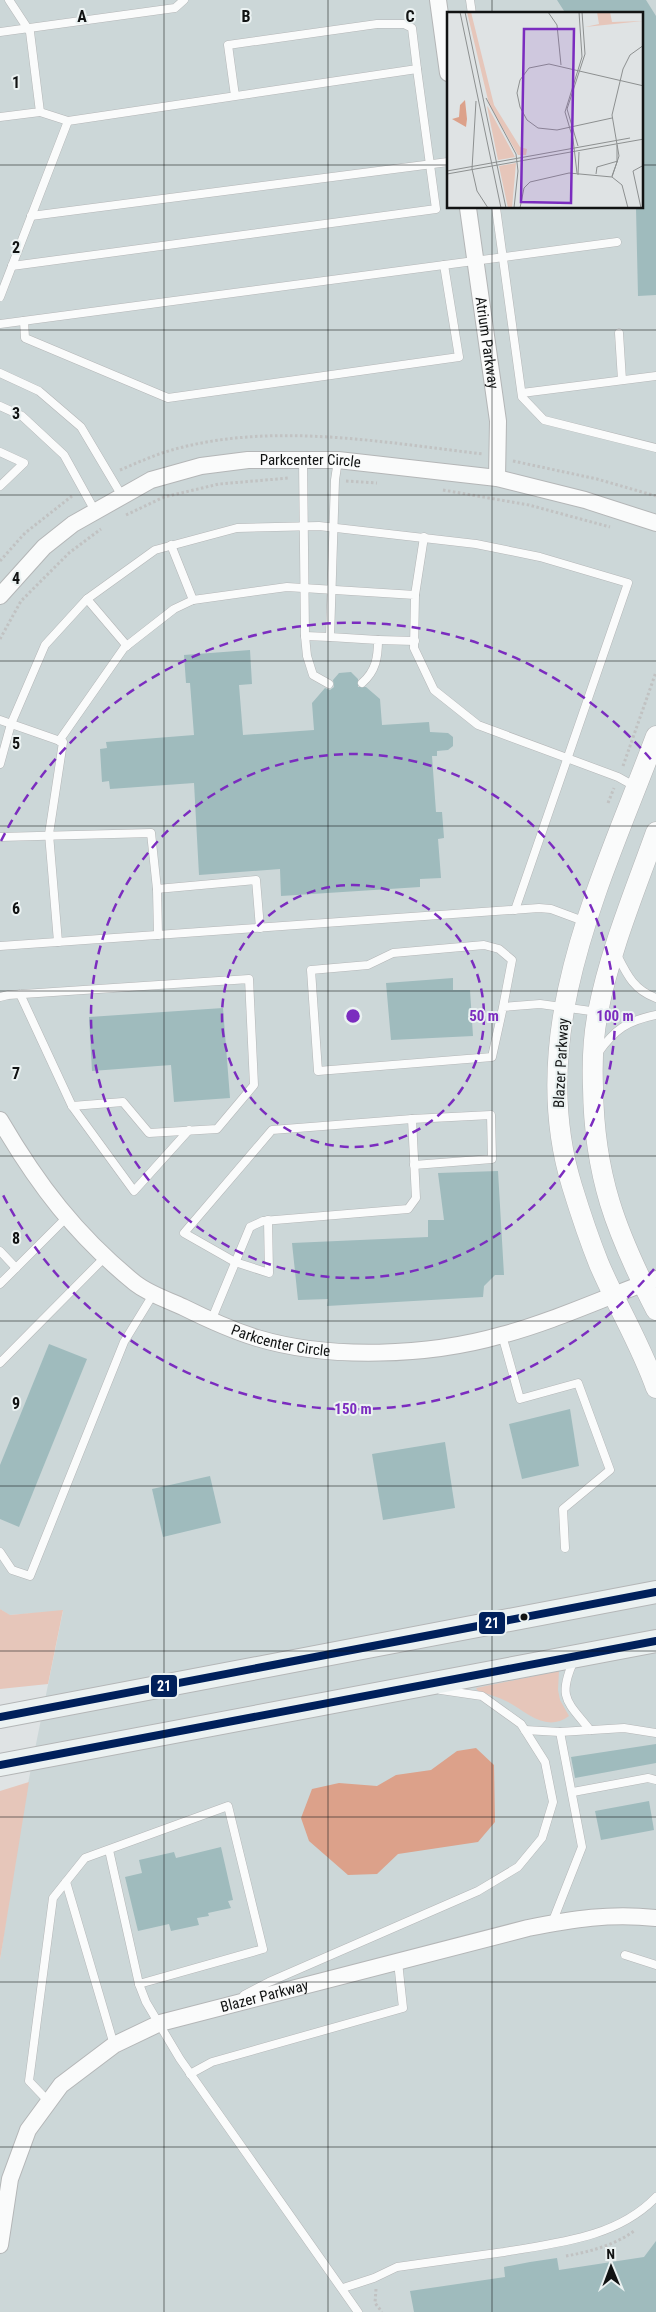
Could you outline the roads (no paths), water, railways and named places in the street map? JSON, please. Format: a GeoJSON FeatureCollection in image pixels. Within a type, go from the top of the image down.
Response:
{"type":"FeatureCollection","features":[{"type":"Feature","properties":{"kind":"main road"},"geometry":{"type":"LineString","coordinates":[[0,1717],[656,1592]]}},
{"type":"Feature","properties":{"kind":"main road"},"geometry":{"type":"LineString","coordinates":[[0,1765],[656,1641]]}},
{"type":"Feature","properties":{"kind":"street"},"geometry":{"type":"LineString","coordinates":[[438,0],[447,66]]}},
{"type":"Feature","properties":{"kind":"street","name":"Atrium Parkway"},"geometry":{"type":"LineString","coordinates":[[468,209],[498,421],[497,478]]}},
{"type":"Feature","properties":{"kind":"street","name":"Parkcenter Circle"},"geometry":{"type":"LineString","coordinates":[[0,596],[44,547],[73,524],[151,480],[200,466],[248,460],[338,460],[497,478],[585,500],[656,523]]}},
{"type":"Feature","properties":{"kind":"street","name":"Blazer Parkway"},"geometry":{"type":"LineString","coordinates":[[656,736],[586,922],[570,975],[558,1052],[558,1103],[561,1140],[572,1185],[599,1263],[656,1388]]}},
{"type":"Feature","properties":{"kind":"street","name":"Blazer Parkway"},"geometry":{"type":"LineString","coordinates":[[656,832],[614,949],[598,1012],[592,1060],[593,1125],[602,1179],[612,1216],[649,1281],[656,1310]]}},
{"type":"Feature","properties":{"kind":"street","name":"Parkcenter Circle"},"geometry":{"type":"LineString","coordinates":[[0,1120],[28,1169],[66,1218],[137,1284],[211,1321],[257,1338],[307,1349],[366,1352],[454,1345],[502,1335],[649,1281]]}},
{"type":"Feature","properties":{"kind":"street","name":"Blazer Parkway"},"geometry":{"type":"LineString","coordinates":[[0,2245],[10,2179],[28,2130],[61,2085],[114,2045],[160,2023],[552,1923],[584,1917],[623,1914],[656,1918]]}},
{"type":"Feature","properties":{"kind":"lane"},"geometry":{"type":"LineString","coordinates":[[9,0],[28,28],[40,112]]}},
{"type":"Feature","properties":{"kind":"lane"},"geometry":{"type":"LineString","coordinates":[[0,32],[175,8],[184,0]]}},
{"type":"Feature","properties":{"kind":"lane"},"geometry":{"type":"LineString","coordinates":[[12,266],[436,209],[412,28],[404,24],[377,24],[228,45],[235,96]]}},
{"type":"Feature","properties":{"kind":"lane"},"geometry":{"type":"LineString","coordinates":[[0,117],[40,112],[68,121],[417,69]]}},
{"type":"Feature","properties":{"kind":"lane"},"geometry":{"type":"LineString","coordinates":[[0,298],[68,121]]}},
{"type":"Feature","properties":{"kind":"lane"},"geometry":{"type":"LineString","coordinates":[[31,216],[447,162]]}},
{"type":"Feature","properties":{"kind":"lane"},"geometry":{"type":"LineString","coordinates":[[496,209],[522,397],[544,420],[656,448]]}},
{"type":"Feature","properties":{"kind":"lane"},"geometry":{"type":"LineString","coordinates":[[0,324],[617,242]]}},
{"type":"Feature","properties":{"kind":"lane"},"geometry":{"type":"LineString","coordinates":[[24,321],[25,338],[168,398],[459,357],[444,265]]}},
{"type":"Feature","properties":{"kind":"lane"},"geometry":{"type":"LineString","coordinates":[[620,333],[622,380]]}},
{"type":"Feature","properties":{"kind":"lane"},"geometry":{"type":"LineString","coordinates":[[0,373],[39,391],[81,427],[122,496]]}},
{"type":"Feature","properties":{"kind":"lane"},"geometry":{"type":"LineString","coordinates":[[522,393],[656,376]]}},
{"type":"Feature","properties":{"kind":"lane"},"geometry":{"type":"LineString","coordinates":[[0,406],[22,416],[64,455],[95,511]]}},
{"type":"Feature","properties":{"kind":"lane"},"geometry":{"type":"LineString","coordinates":[[0,452],[24,463],[0,486]]}},
{"type":"Feature","properties":{"kind":"lane"},"geometry":{"type":"LineString","coordinates":[[303,460],[304,588],[307,656],[313,675],[329,684]]}},
{"type":"Feature","properties":{"kind":"lane"},"geometry":{"type":"LineString","coordinates":[[330,637],[335,480],[338,460]]}},
{"type":"Feature","properties":{"kind":"lane"},"geometry":{"type":"LineString","coordinates":[[0,764],[11,724],[45,645],[87,599],[155,550],[237,528],[304,526],[333,527],[424,537],[540,556],[628,584],[515,910]]}},
{"type":"Feature","properties":{"kind":"lane"},"geometry":{"type":"LineString","coordinates":[[424,537],[415,595],[414,648],[434,690],[478,725],[637,787]]}},
{"type":"Feature","properties":{"kind":"lane"},"geometry":{"type":"LineString","coordinates":[[171,545],[193,600]]}},
{"type":"Feature","properties":{"kind":"lane"},"geometry":{"type":"LineString","coordinates":[[59,741],[127,646],[174,609],[193,600],[287,587],[415,595]]}},
{"type":"Feature","properties":{"kind":"lane"},"geometry":{"type":"LineString","coordinates":[[87,599],[127,646]]}},
{"type":"Feature","properties":{"kind":"lane"},"geometry":{"type":"LineString","coordinates":[[305,636],[414,641]]}},
{"type":"Feature","properties":{"kind":"lane"},"geometry":{"type":"LineString","coordinates":[[362,683],[370,676],[378,657],[378,640]]}},
{"type":"Feature","properties":{"kind":"lane"},"geometry":{"type":"LineString","coordinates":[[0,720],[63,742],[49,834],[58,942]]}},
{"type":"Feature","properties":{"kind":"lane"},"geometry":{"type":"LineString","coordinates":[[0,837],[49,834],[151,833],[157,889],[158,935]]}},
{"type":"Feature","properties":{"kind":"lane"},"geometry":{"type":"LineString","coordinates":[[157,889],[256,880],[260,928]]}},
{"type":"Feature","properties":{"kind":"lane"},"geometry":{"type":"LineString","coordinates":[[0,946],[515,910],[551,909],[586,922]]}},
{"type":"Feature","properties":{"kind":"lane"},"geometry":{"type":"LineString","coordinates":[[484,945],[499,949],[512,960],[503,1007],[492,1058],[318,1071],[311,970],[368,965],[393,953],[484,945]]}},
{"type":"Feature","properties":{"kind":"lane"},"geometry":{"type":"LineString","coordinates":[[614,949],[628,978],[636,987],[656,998]]}},
{"type":"Feature","properties":{"kind":"lane"},"geometry":{"type":"LineString","coordinates":[[0,998],[20,994],[249,979],[254,1085],[217,1129],[148,1133],[124,1102],[72,1106]]}},
{"type":"Feature","properties":{"kind":"lane"},"geometry":{"type":"LineString","coordinates":[[20,994],[72,1106],[134,1191],[189,1130]]}},
{"type":"Feature","properties":{"kind":"lane"},"geometry":{"type":"LineString","coordinates":[[503,1007],[540,1004],[598,1012]]}},
{"type":"Feature","properties":{"kind":"lane"},"geometry":{"type":"LineString","coordinates":[[592,1060],[618,1028],[656,1015]]}},
{"type":"Feature","properties":{"kind":"lane"},"geometry":{"type":"LineString","coordinates":[[268,1220],[269,1273],[235,1262],[184,1233],[272,1130],[491,1115],[492,1160],[414,1165]]}},
{"type":"Feature","properties":{"kind":"lane"},"geometry":{"type":"LineString","coordinates":[[211,1321],[250,1227],[268,1220],[408,1209],[416,1198],[412,1119]]}},
{"type":"Feature","properties":{"kind":"lane"},"geometry":{"type":"LineString","coordinates":[[0,1284],[66,1218]]}},
{"type":"Feature","properties":{"kind":"lane"},"geometry":{"type":"LineString","coordinates":[[0,1251],[16,1268]]}},
{"type":"Feature","properties":{"kind":"lane"},"geometry":{"type":"LineString","coordinates":[[0,1363],[106,1256]]}},
{"type":"Feature","properties":{"kind":"lane"},"geometry":{"type":"LineString","coordinates":[[0,1552],[12,1570],[30,1576],[124,1342],[154,1293]]}},
{"type":"Feature","properties":{"kind":"lane"},"geometry":{"type":"LineString","coordinates":[[502,1335],[520,1399],[578,1383],[610,1470],[563,1509],[564,1548]]}},
{"type":"Feature","properties":{"kind":"lane"},"geometry":{"type":"LineString","coordinates":[[575,1656],[564,1689],[568,1702],[590,1730]]}},
{"type":"Feature","properties":{"kind":"lane"},"geometry":{"type":"LineString","coordinates":[[221,2008],[269,1982],[478,1891],[518,1868],[542,1838],[553,1802],[545,1762],[521,1724],[482,1696],[417,1687]]}},
{"type":"Feature","properties":{"kind":"lane"},"geometry":{"type":"LineString","coordinates":[[525,1730],[560,1732],[624,1728],[656,1733]]}},
{"type":"Feature","properties":{"kind":"lane"},"geometry":{"type":"LineString","coordinates":[[552,1923],[582,1847],[560,1732]]}},
{"type":"Feature","properties":{"kind":"lane"},"geometry":{"type":"LineString","coordinates":[[573,1792],[648,1778],[656,1780]]}},
{"type":"Feature","properties":{"kind":"lane"},"geometry":{"type":"LineString","coordinates":[[48,2102],[29,2081],[52,1898],[85,1858],[228,1806],[263,1949],[139,1984]]}},
{"type":"Feature","properties":{"kind":"lane"},"geometry":{"type":"LineString","coordinates":[[109,1850],[139,1984],[146,2002],[190,2074],[343,2288],[358,2312]]}},
{"type":"Feature","properties":{"kind":"lane"},"geometry":{"type":"LineString","coordinates":[[66,1882],[114,2045]]}},
{"type":"Feature","properties":{"kind":"lane"},"geometry":{"type":"LineString","coordinates":[[624,1955],[656,1965]]}},
{"type":"Feature","properties":{"kind":"lane"},"geometry":{"type":"LineString","coordinates":[[190,2074],[212,2062],[403,2008],[398,1962]]}},
{"type":"Feature","properties":{"kind":"lane"},"geometry":{"type":"LineString","coordinates":[[343,2288],[397,2267],[577,2240],[608,2229],[633,2216],[656,2197]]}}]}
